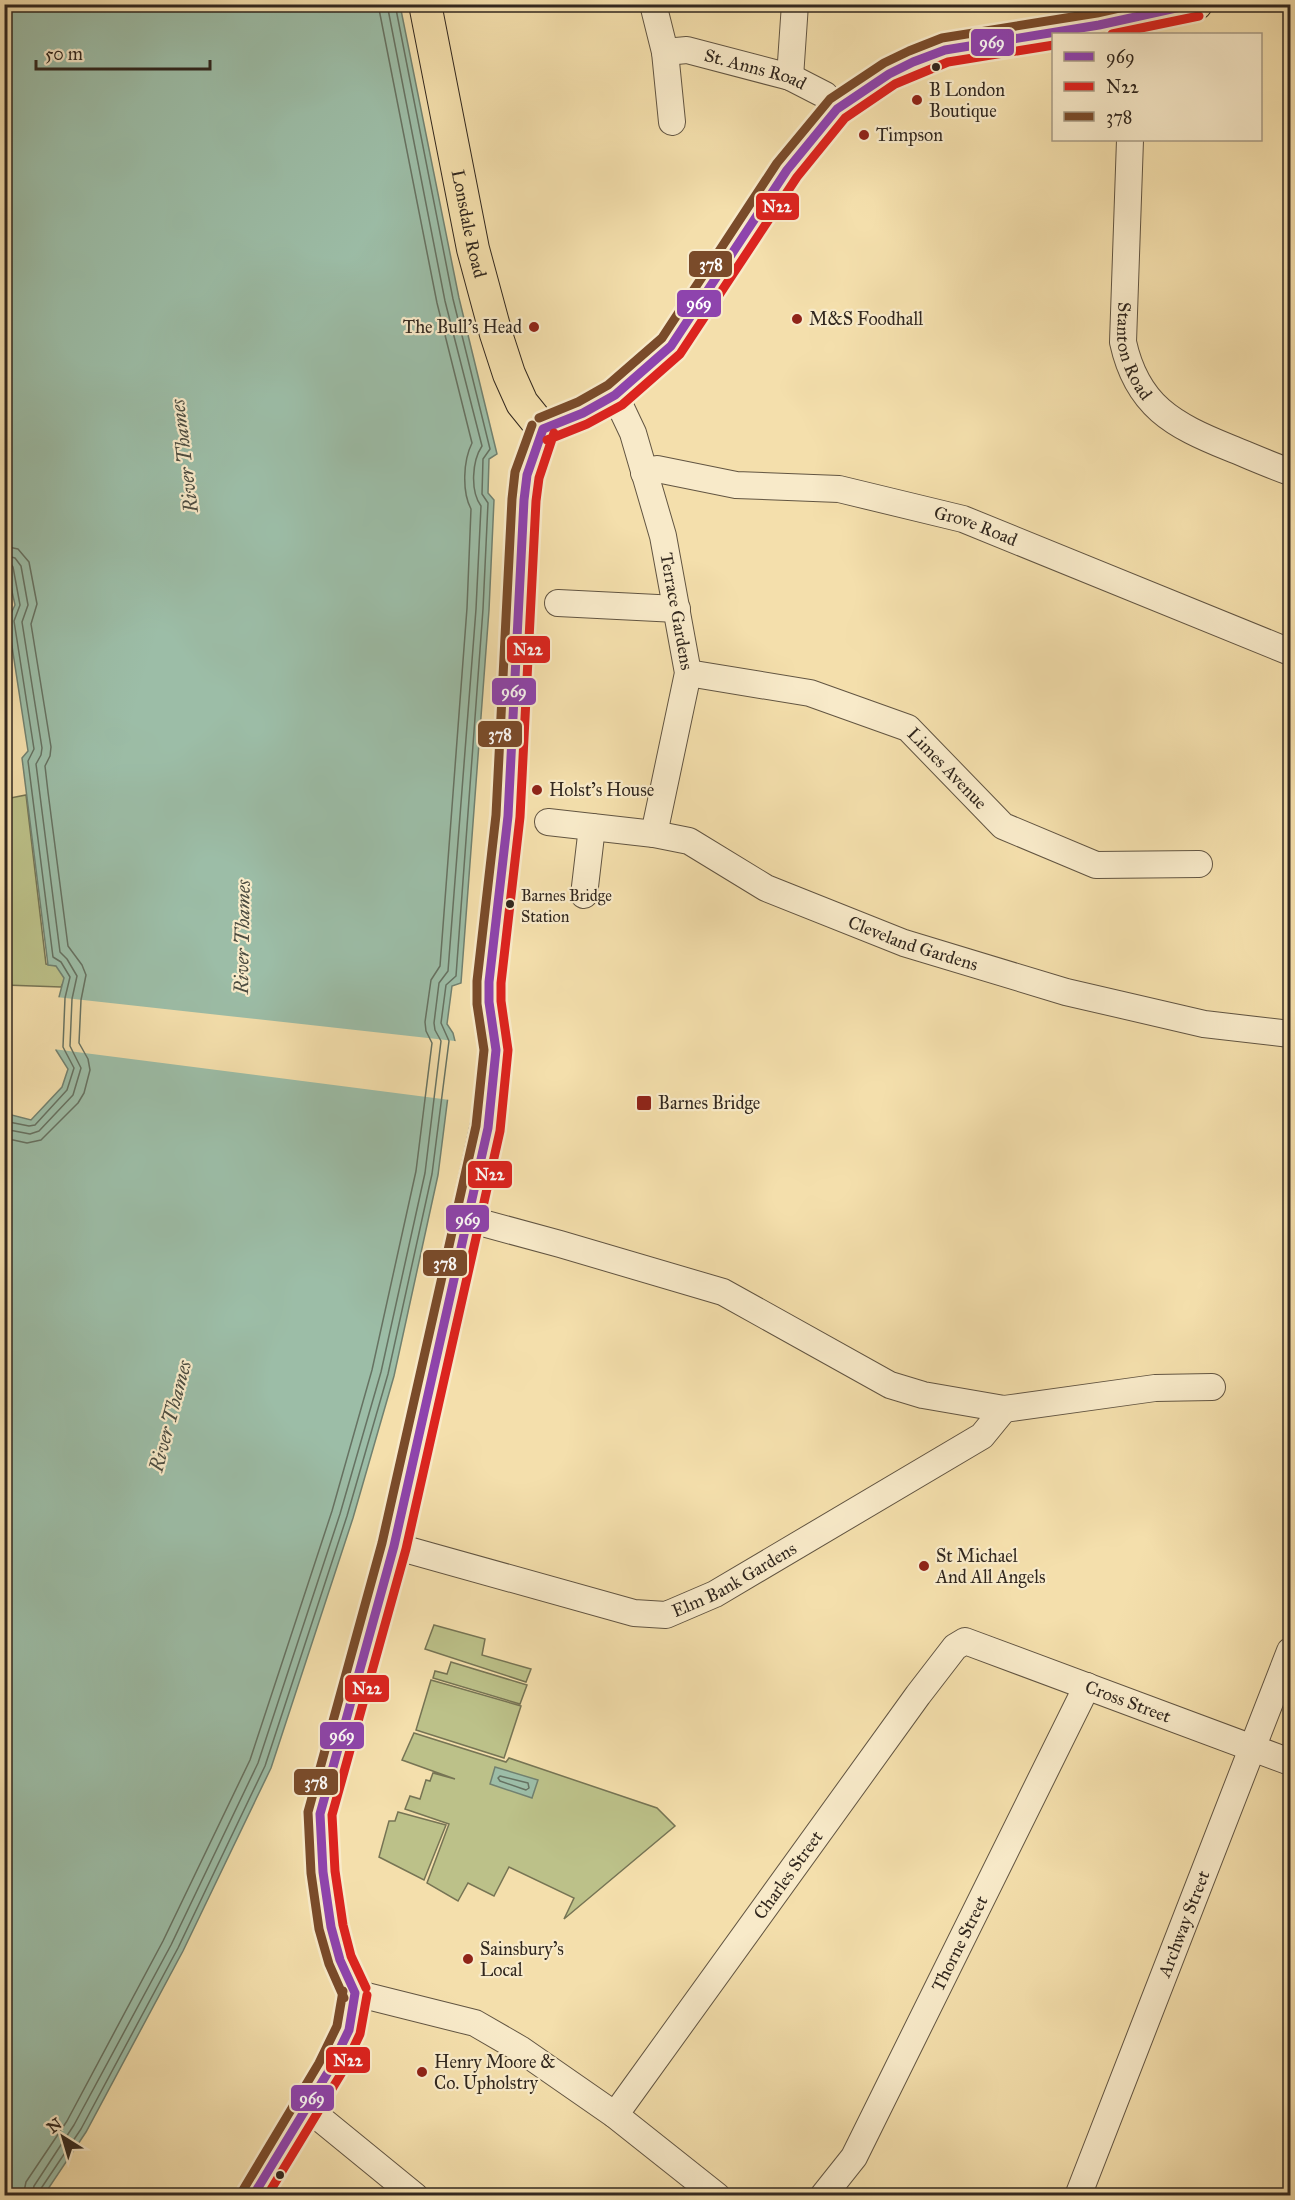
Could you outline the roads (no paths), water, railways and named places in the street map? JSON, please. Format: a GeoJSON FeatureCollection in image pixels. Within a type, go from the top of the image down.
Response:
{"type":"FeatureCollection","features":[{"type":"Feature","properties":{"kind":"main road","name":"Lonsdale Road"},"geometry":{"type":"LineString","coordinates":[[425,4],[473,249],[496,334],[508,374],[522,403],[543,429]]}},
{"type":"Feature","properties":{"kind":"main road"},"geometry":{"type":"LineString","coordinates":[[1082,33],[1131,27],[1196,4]]}},
{"type":"Feature","properties":{"kind":"main road"},"geometry":{"type":"LineString","coordinates":[[496,1050],[489,1002],[489,982],[507,816],[524,501],[527,475],[543,429],[583,413],[615,395],[671,346],[787,170],[837,109],[889,74],[945,50],[1052,37]]}},
{"type":"Feature","properties":{"kind":"main road"},"geometry":{"type":"LineString","coordinates":[[253,2196],[330,2069],[349,2030],[355,1992],[340,1960],[331,1926],[323,1872],[320,1814],[394,1546],[492,1106]]}},
{"type":"Feature","properties":{"kind":"street"},"geometry":{"type":"LineString","coordinates":[[653,4],[665,52],[672,122]]}},
{"type":"Feature","properties":{"kind":"street"},"geometry":{"type":"LineString","coordinates":[[790,77],[795,4]]}},
{"type":"Feature","properties":{"kind":"street","name":"St. Anns Road"},"geometry":{"type":"LineString","coordinates":[[665,52],[687,50],[790,77],[825,94],[837,109]]}},
{"type":"Feature","properties":{"kind":"street","name":"Stanton Road"},"geometry":{"type":"LineString","coordinates":[[1130,141],[1123,342],[1127,361],[1136,380],[1162,414],[1177,424],[1290,472]]}},
{"type":"Feature","properties":{"kind":"street","name":"Terrace Gardens"},"geometry":{"type":"LineString","coordinates":[[615,395],[633,433],[663,536],[688,672],[654,834]]}},
{"type":"Feature","properties":{"kind":"street","name":"Grove Road"},"geometry":{"type":"LineString","coordinates":[[644,473],[657,469],[736,485],[840,489],[963,519],[1290,652]]}},
{"type":"Feature","properties":{"kind":"street"},"geometry":{"type":"LineString","coordinates":[[558,603],[677,609]]}},
{"type":"Feature","properties":{"kind":"street","name":"Limes Avenue"},"geometry":{"type":"LineString","coordinates":[[688,672],[810,693],[908,728],[1003,826],[1096,865],[1199,864]]}},
{"type":"Feature","properties":{"kind":"street","name":"Cleveland Gardens"},"geometry":{"type":"LineString","coordinates":[[548,822],[654,834],[688,841],[766,888],[904,944],[1066,992],[1204,1024],[1290,1034]]}},
{"type":"Feature","properties":{"kind":"street"},"geometry":{"type":"LineString","coordinates":[[584,896],[592,827]]}},
{"type":"Feature","properties":{"kind":"street"},"geometry":{"type":"LineString","coordinates":[[468,1219],[723,1292],[890,1385],[922,1395],[1004,1409],[1155,1388],[1212,1387]]}},
{"type":"Feature","properties":{"kind":"street","name":"Elm Bank Gardens"},"geometry":{"type":"LineString","coordinates":[[394,1546],[634,1613],[666,1615],[715,1594],[982,1436],[1004,1409]]}},
{"type":"Feature","properties":{"kind":"street","name":"Cross Street"},"geometry":{"type":"LineString","coordinates":[[965,1641],[1290,1762]]}},
{"type":"Feature","properties":{"kind":"street","name":"Charles Street"},"geometry":{"type":"LineString","coordinates":[[615,2115],[918,1695],[955,1647],[965,1641]]}},
{"type":"Feature","properties":{"kind":"street","name":"Archway Street"},"geometry":{"type":"LineString","coordinates":[[1078,2196],[1254,1749],[1290,1651]]}},
{"type":"Feature","properties":{"kind":"street","name":"Thorne Street"},"geometry":{"type":"LineString","coordinates":[[823,2196],[854,2157],[1087,1686]]}},
{"type":"Feature","properties":{"kind":"street"},"geometry":{"type":"LineString","coordinates":[[355,1992],[475,2023],[520,2049],[615,2115],[717,2196]]}},
{"type":"Feature","properties":{"kind":"street"},"geometry":{"type":"LineString","coordinates":[[306,2107],[415,2196]]}},
{"type":"Feature","properties":{"kind":"water","name":"River Thames"},"geometry":{"type":"Polygon","coordinates":[[[5,5],[400,5],[459,298],[497,454],[489,459],[488,493],[494,500],[489,610],[461,983],[452,986],[447,1024],[455,1041],[438,1175],[394,1376],[353,1518],[271,1768],[183,1951],[86,2132],[44,2195],[5,2196],[4,1315],[7,1287],[4,1272],[5,1117],[8,1114],[31,1120],[62,1087],[68,1069],[56,1050],[59,997],[64,978],[56,966],[48,965],[22,758],[28,751],[8,620],[15,605],[4,555],[5,5]]]}},
{"type":"Feature","properties":{"kind":"water"},"geometry":{"type":"Polygon","coordinates":[[[495,1767],[538,1780],[532,1798],[490,1784],[495,1767]]]}},
{"type":"Feature","properties":{"kind":"tunnel"},"geometry":{"type":"LineString","coordinates":[[491,1106],[496,1050]]}},
{"type":"Feature","properties":{"kind":"place","name":"B London Boutique"},"geometry":{"type":"Point","coordinates":[917,100]}},
{"type":"Feature","properties":{"kind":"place","name":"Timpson"},"geometry":{"type":"Point","coordinates":[864,135]}},
{"type":"Feature","properties":{"kind":"place","name":"M&S Foodhall"},"geometry":{"type":"Point","coordinates":[797,319]}},
{"type":"Feature","properties":{"kind":"place","name":"The Bull's Head"},"geometry":{"type":"Point","coordinates":[534,327]}},
{"type":"Feature","properties":{"kind":"place","name":"Holst's House"},"geometry":{"type":"Point","coordinates":[537,790]}},
{"type":"Feature","properties":{"kind":"place","name":"Barnes Bridge Station"},"geometry":{"type":"Point","coordinates":[510,904]}},
{"type":"Feature","properties":{"kind":"place","name":"Barnes Bridge"},"geometry":{"type":"Point","coordinates":[644,1103]}},
{"type":"Feature","properties":{"kind":"place","name":"St Michael And All Angels"},"geometry":{"type":"Point","coordinates":[924,1566]}},
{"type":"Feature","properties":{"kind":"place","name":"Sainsbury's Local"},"geometry":{"type":"Point","coordinates":[468,1959]}},
{"type":"Feature","properties":{"kind":"place","name":"Henry Moore & Co. Upholstry"},"geometry":{"type":"Point","coordinates":[422,2072]}}]}
